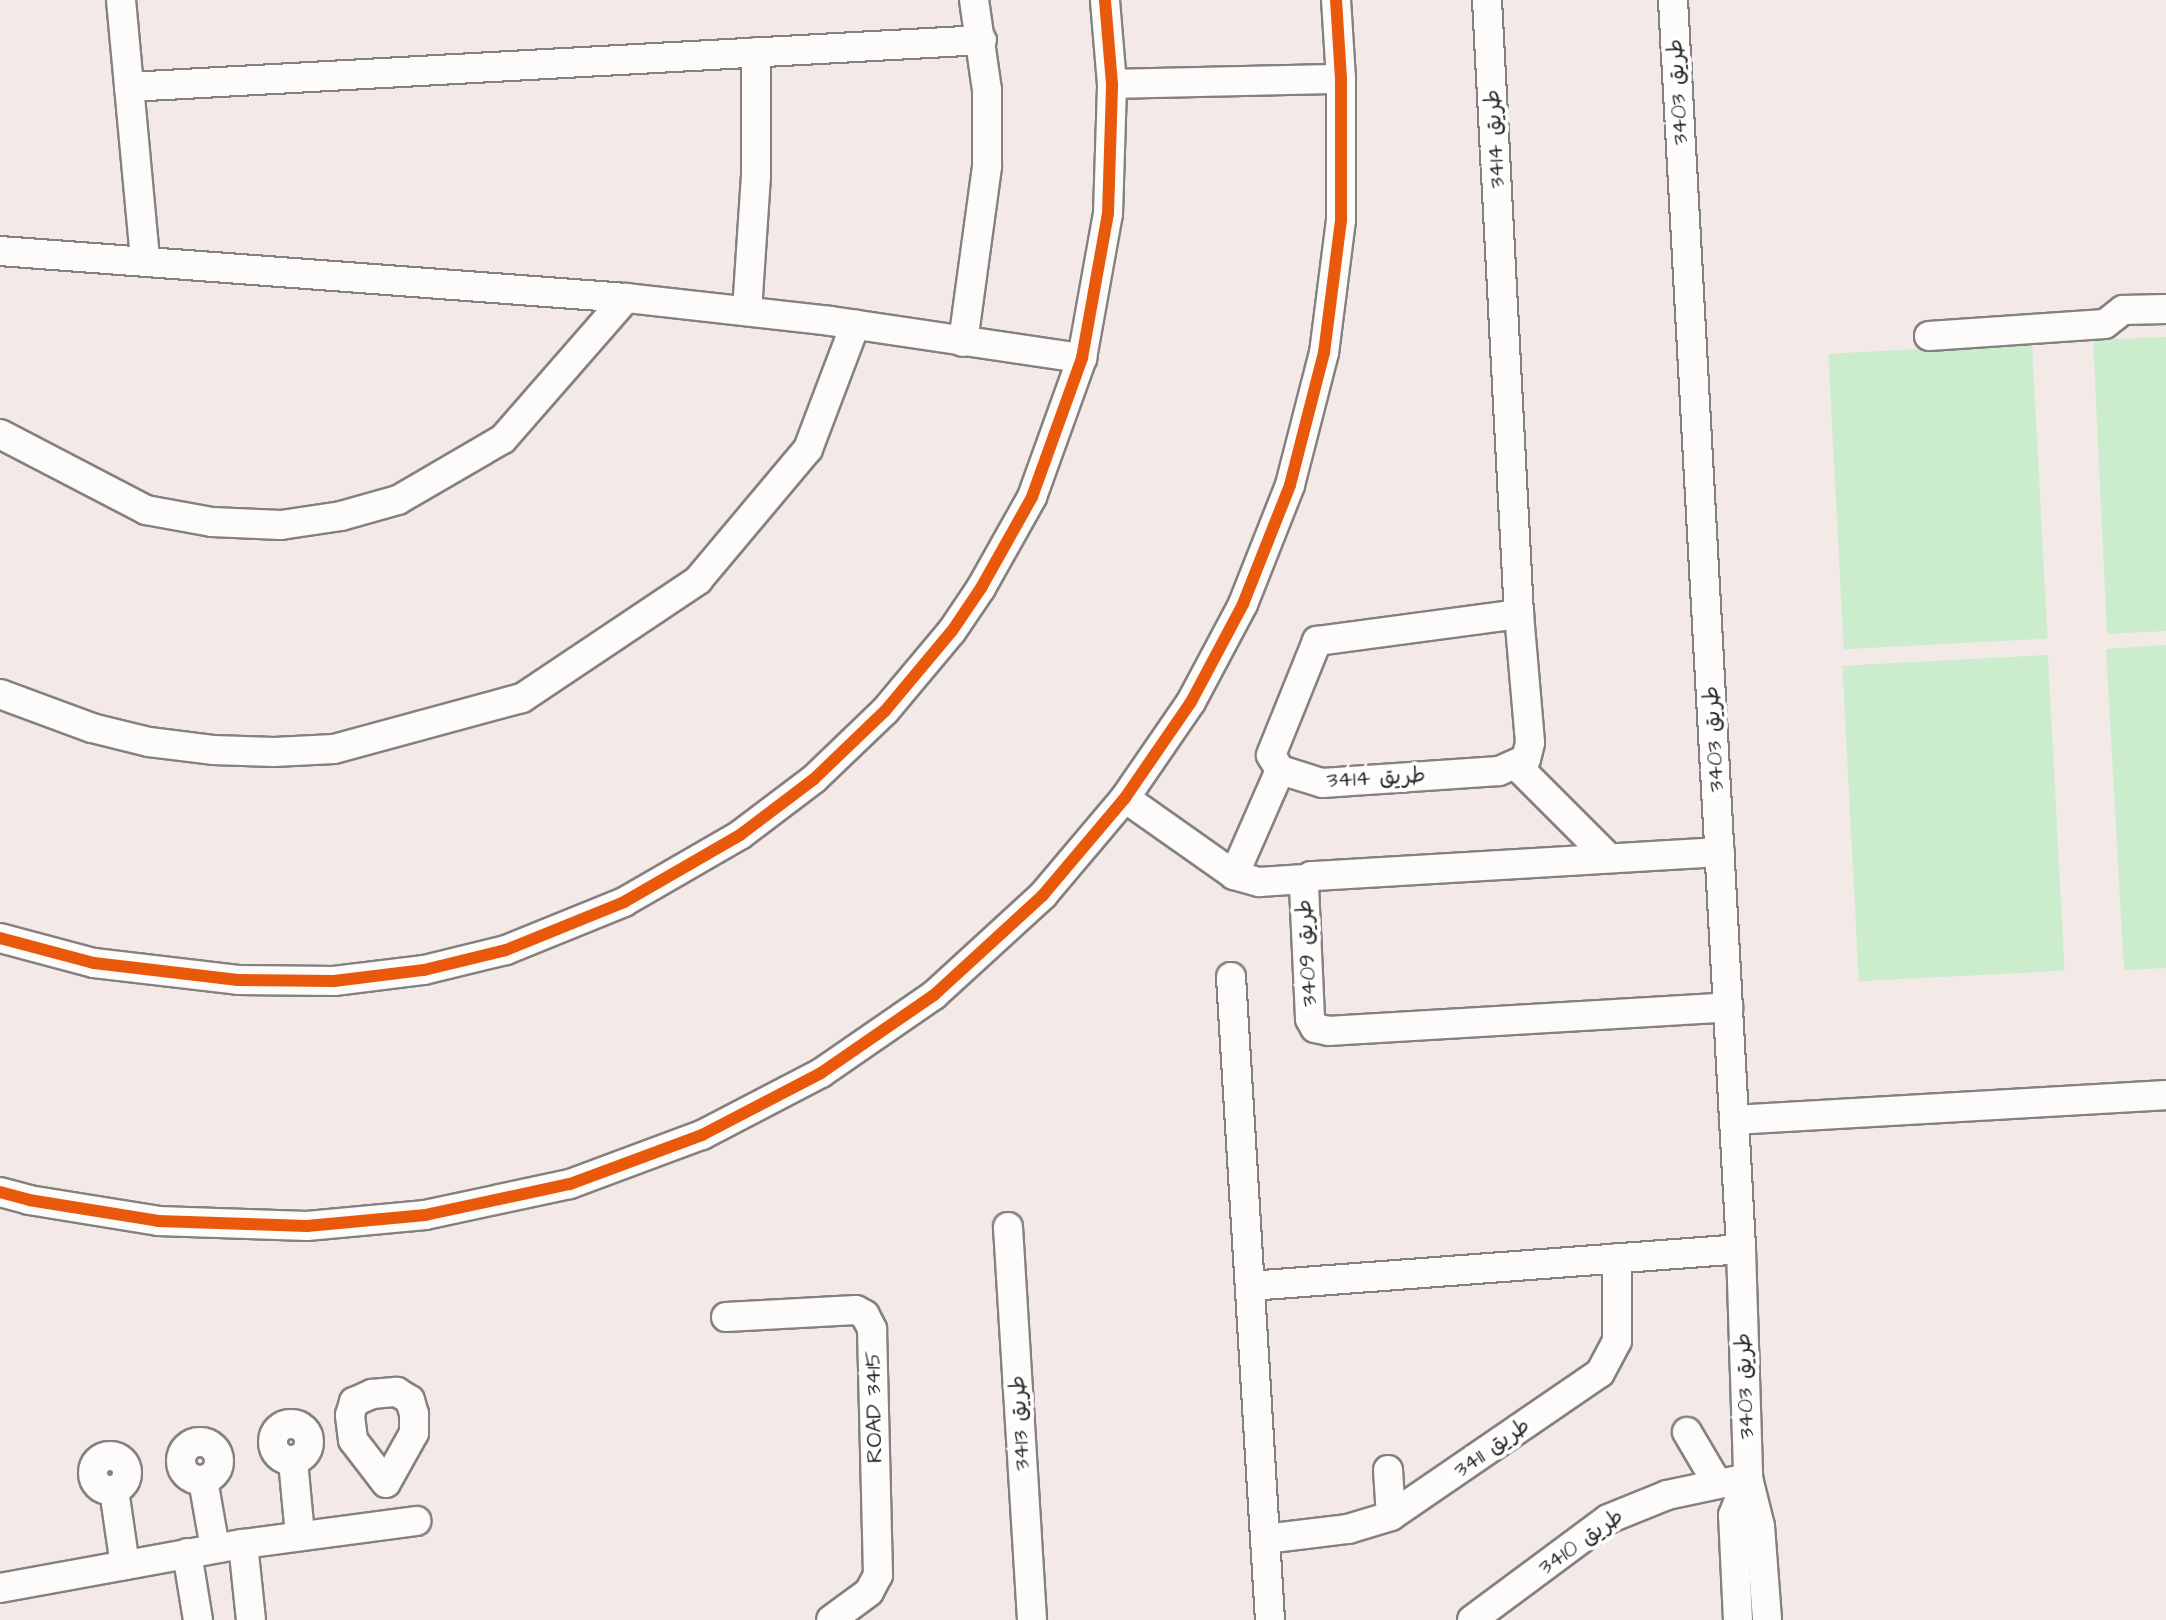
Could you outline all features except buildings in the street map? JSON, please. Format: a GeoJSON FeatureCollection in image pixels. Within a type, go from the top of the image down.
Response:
{"type":"FeatureCollection","features":[{"type":"Feature","properties":{"kind":"street"},"geometry":{"type":"LineString","coordinates":[[121,0],[145,261]]}},
{"type":"Feature","properties":{"kind":"street"},"geometry":{"type":"LineString","coordinates":[[963,342],[987,166],[982,40],[974,0]]}},
{"type":"Feature","properties":{"kind":"street"},"geometry":{"type":"LineString","coordinates":[[0,938],[94,963],[238,980],[334,981],[424,970],[506,950],[585,920],[661,882],[740,835],[814,779],[876,721],[920,672],[981,588],[1032,497],[1082,358],[1108,214],[1112,84],[1105,0]]}},
{"type":"Feature","properties":{"kind":"street"},"geometry":{"type":"LineString","coordinates":[[0,1192],[29,1200],[158,1221],[307,1226],[425,1215],[570,1184],[702,1135],[821,1073],[934,995],[1043,895],[1125,798],[1191,702],[1243,604],[1290,485],[1324,353],[1341,220],[1341,79],[1336,0]]}},
{"type":"Feature","properties":{"kind":"street","name":"طريق 3414"},"geometry":{"type":"LineString","coordinates":[[1280,770],[1322,783],[1499,771],[1517,766],[1526,759],[1530,743],[1519,614],[1487,0]]}},
{"type":"Feature","properties":{"kind":"street","name":"طريق 3403"},"geometry":{"type":"LineString","coordinates":[[1673,0],[1741,1249],[1748,1478],[1760,1526],[1767,1620]]}},
{"type":"Feature","properties":{"kind":"street"},"geometry":{"type":"LineString","coordinates":[[129,87],[982,40]]}},
{"type":"Feature","properties":{"kind":"street"},"geometry":{"type":"LineString","coordinates":[[747,311],[756,176],[756,52]]}},
{"type":"Feature","properties":{"kind":"street"},"geometry":{"type":"LineString","coordinates":[[1112,84],[1341,79]]}},
{"type":"Feature","properties":{"kind":"street"},"geometry":{"type":"LineString","coordinates":[[0,251],[626,298],[855,325],[1082,358]]}},
{"type":"Feature","properties":{"kind":"street"},"geometry":{"type":"LineString","coordinates":[[0,434],[146,510],[212,522],[281,525],[341,516],[398,500],[503,439],[626,298]]}},
{"type":"Feature","properties":{"kind":"street"},"geometry":{"type":"LineString","coordinates":[[1929,336],[2105,324],[2123,310],[2166,309]]}},
{"type":"Feature","properties":{"kind":"street"},"geometry":{"type":"LineString","coordinates":[[0,694],[92,728],[149,742],[213,750],[274,752],[334,749],[522,698],[698,580],[808,449],[855,325]]}},
{"type":"Feature","properties":{"kind":"street"},"geometry":{"type":"LineString","coordinates":[[1234,875],[1280,770],[1271,755],[1317,641],[1519,614]]}},
{"type":"Feature","properties":{"kind":"street"},"geometry":{"type":"LineString","coordinates":[[1517,766],[1608,857]]}},
{"type":"Feature","properties":{"kind":"street"},"geometry":{"type":"LineString","coordinates":[[1125,798],[1234,875],[1259,882],[1305,879]]}},
{"type":"Feature","properties":{"kind":"street","name":"طريق 3409"},"geometry":{"type":"LineString","coordinates":[[1720,852],[1318,875],[1305,879],[1310,1019],[1315,1028],[1329,1031],[1728,1007]]}},
{"type":"Feature","properties":{"kind":"street"},"geometry":{"type":"LineString","coordinates":[[1231,977],[1270,1620]]}},
{"type":"Feature","properties":{"kind":"street"},"geometry":{"type":"LineString","coordinates":[[1734,1120],[2166,1095]]}},
{"type":"Feature","properties":{"kind":"street","name":"طريق 3413"},"geometry":{"type":"LineString","coordinates":[[1008,1227],[1032,1620]]}},
{"type":"Feature","properties":{"kind":"street"},"geometry":{"type":"LineString","coordinates":[[1250,1286],[1741,1249]]}},
{"type":"Feature","properties":{"kind":"street","name":"طريق 3411"},"geometry":{"type":"LineString","coordinates":[[1265,1539],[1348,1529],[1391,1516],[1600,1373],[1617,1341],[1617,1258]]}},
{"type":"Feature","properties":{"kind":"street","name":"ROAD 3415"},"geometry":{"type":"LineString","coordinates":[[726,1317],[856,1310],[865,1315],[872,1329],[878,1575],[869,1592],[831,1620]]}},
{"type":"Feature","properties":{"kind":"street"},"geometry":{"type":"LineString","coordinates":[[1687,1432],[1717,1483]]}},
{"type":"Feature","properties":{"kind":"street"},"geometry":{"type":"LineString","coordinates":[[293,1461],[300,1535]]}},
{"type":"Feature","properties":{"kind":"street"},"geometry":{"type":"LineString","coordinates":[[1388,1470],[1391,1516]]}},
{"type":"Feature","properties":{"kind":"street","name":"طريق 3403"},"geometry":{"type":"LineString","coordinates":[[1738,1620],[1733,1515],[1748,1478]]}},
{"type":"Feature","properties":{"kind":"street","name":"طريق 3410"},"geometry":{"type":"LineString","coordinates":[[1472,1620],[1608,1519],[1637,1504],[1748,1478]]}},
{"type":"Feature","properties":{"kind":"street"},"geometry":{"type":"LineString","coordinates":[[203,1480],[229,1546],[251,1620]]}},
{"type":"Feature","properties":{"kind":"street"},"geometry":{"type":"LineString","coordinates":[[3,1588],[229,1546],[403,1522],[386,1483]]}},
{"type":"Feature","properties":{"kind":"street"},"geometry":{"type":"LineString","coordinates":[[114,1490],[125,1565]]}},
{"type":"Feature","properties":{"kind":"street"},"geometry":{"type":"LineString","coordinates":[[187,1553],[198,1620]]}},
{"type":"Feature","properties":{"kind":"green space"},"geometry":{"type":"Polygon","coordinates":[[[2166,337],[2166,631],[2107,634],[2093,340],[2166,337]]]}},
{"type":"Feature","properties":{"kind":"green space"},"geometry":{"type":"Polygon","coordinates":[[[2032,343],[2047,639],[1844,649],[1828,354],[2032,343]]]}},
{"type":"Feature","properties":{"kind":"green space"},"geometry":{"type":"Polygon","coordinates":[[[2166,645],[2166,968],[2124,970],[2106,649],[2166,645]]]}},
{"type":"Feature","properties":{"kind":"green space"},"geometry":{"type":"Polygon","coordinates":[[[2048,655],[2065,971],[1859,981],[1842,666],[2048,655]]]}},
{"type":"Feature","properties":{"kind":"cycle path"},"geometry":{"type":"LineString","coordinates":[[0,938],[94,963],[238,980],[334,981],[424,970],[506,950],[624,902],[740,835],[814,779],[885,711],[952,631],[981,588],[1032,497],[1082,358],[1108,214],[1112,84],[1105,0]]}},
{"type":"Feature","properties":{"kind":"cycle path"},"geometry":{"type":"LineString","coordinates":[[0,1192],[29,1200],[158,1221],[307,1226],[425,1215],[570,1184],[702,1135],[821,1073],[934,995],[1043,895],[1125,798],[1191,702],[1243,604],[1290,485],[1324,353],[1341,220],[1341,79],[1336,0]]}}]}
